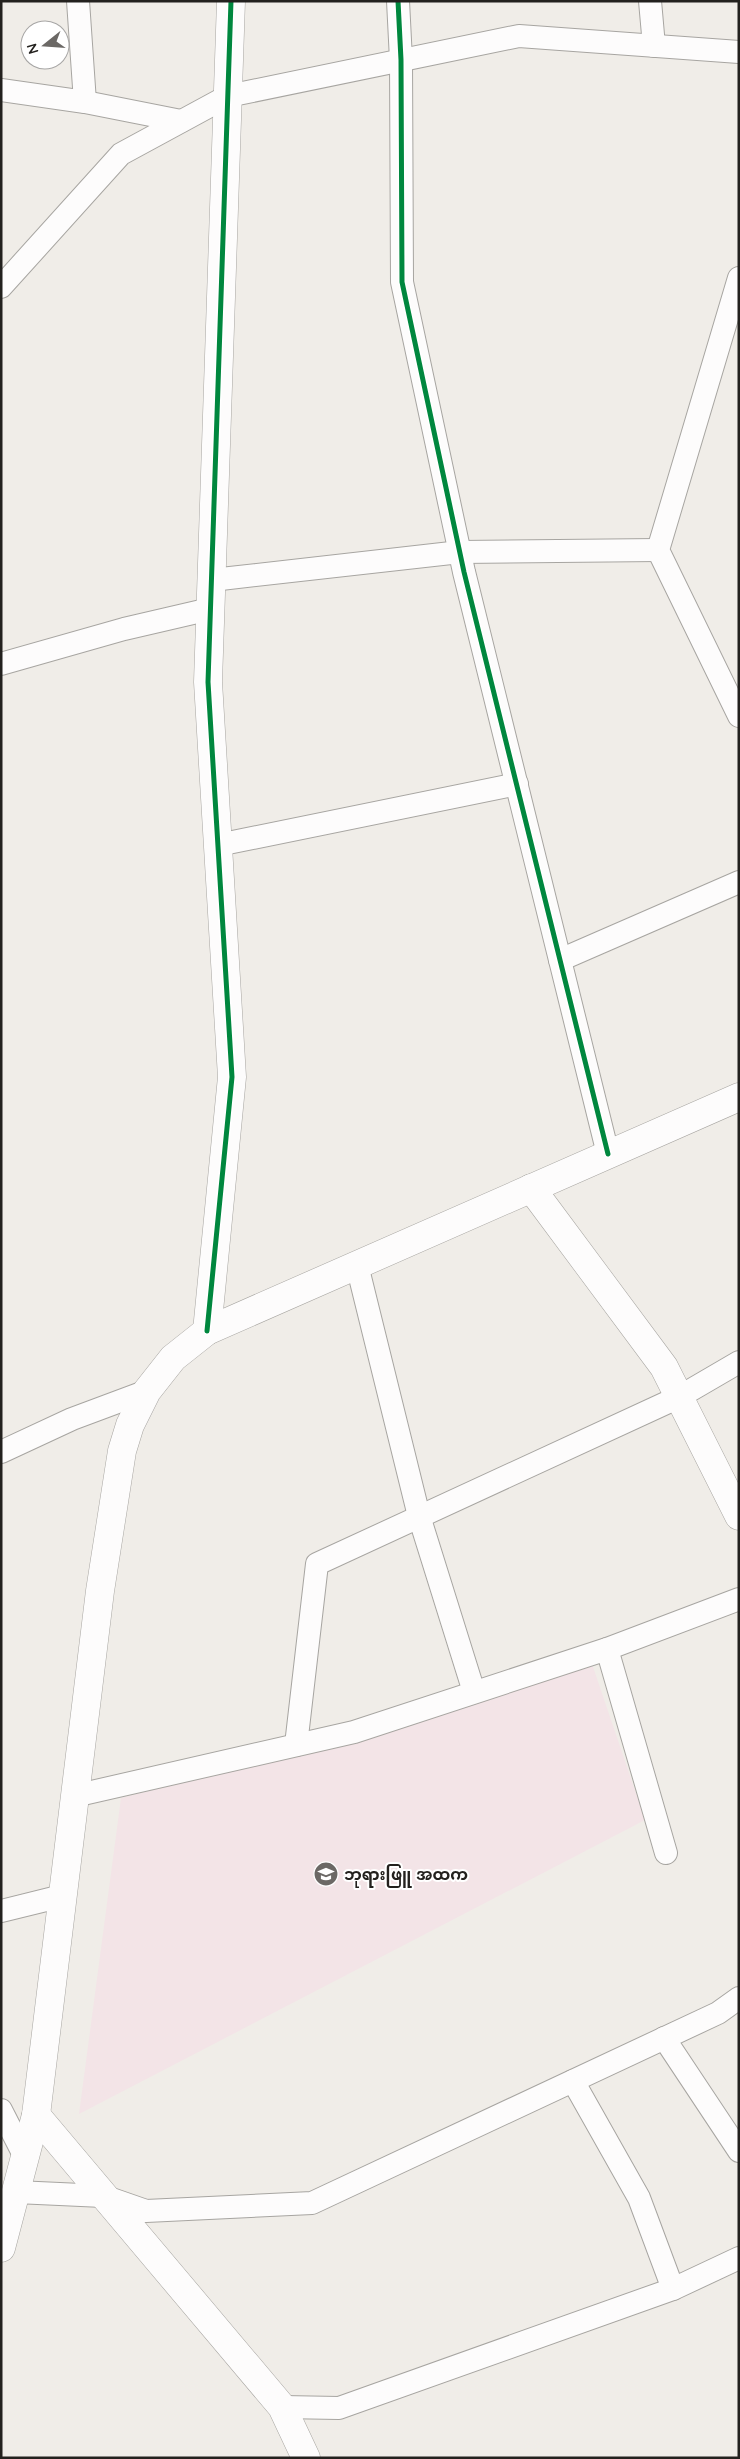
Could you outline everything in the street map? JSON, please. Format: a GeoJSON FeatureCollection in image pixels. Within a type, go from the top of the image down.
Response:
{"type":"FeatureCollection","features":[{"type":"Feature","properties":{"kind":"main road"},"geometry":{"type":"LineString","coordinates":[[207,1331],[232,1077],[208,682],[232,1]]}},
{"type":"Feature","properties":{"kind":"main road"},"geometry":{"type":"LineString","coordinates":[[1,2248],[16,2192],[15,2151],[36,2115],[100,1591],[122,1451],[130,1425],[147,1391],[173,1358],[207,1331],[739,1097]]}},
{"type":"Feature","properties":{"kind":"main road"},"geometry":{"type":"LineString","coordinates":[[531,1188],[664,1367],[739,1516]]}},
{"type":"Feature","properties":{"kind":"main road"},"geometry":{"type":"LineString","coordinates":[[36,2115],[282,2408],[306,2458]]}},
{"type":"Feature","properties":{"kind":"street"},"geometry":{"type":"LineString","coordinates":[[78,1],[85,102]]}},
{"type":"Feature","properties":{"kind":"street"},"geometry":{"type":"LineString","coordinates":[[398,1],[401,60],[402,282],[460,552],[608,1154]]}},
{"type":"Feature","properties":{"kind":"street"},"geometry":{"type":"LineString","coordinates":[[650,1],[654,46]]}},
{"type":"Feature","properties":{"kind":"street"},"geometry":{"type":"LineString","coordinates":[[1,287],[122,154],[228,96],[519,36],[739,52]]}},
{"type":"Feature","properties":{"kind":"street"},"geometry":{"type":"LineString","coordinates":[[1,90],[85,102],[181,121]]}},
{"type":"Feature","properties":{"kind":"street"},"geometry":{"type":"LineString","coordinates":[[739,278],[658,550],[739,716]]}},
{"type":"Feature","properties":{"kind":"street"},"geometry":{"type":"LineString","coordinates":[[212,580],[460,552],[658,550]]}},
{"type":"Feature","properties":{"kind":"street"},"geometry":{"type":"LineString","coordinates":[[1,664],[124,629],[210,609]]}},
{"type":"Feature","properties":{"kind":"street"},"geometry":{"type":"LineString","coordinates":[[218,845],[516,784]]}},
{"type":"Feature","properties":{"kind":"street"},"geometry":{"type":"LineString","coordinates":[[560,960],[739,882]]}},
{"type":"Feature","properties":{"kind":"street"},"geometry":{"type":"LineString","coordinates":[[357,1265],[419,1516],[474,1692]]}},
{"type":"Feature","properties":{"kind":"street"},"geometry":{"type":"LineString","coordinates":[[296,1746],[316,1564],[679,1397],[739,1362]]}},
{"type":"Feature","properties":{"kind":"street"},"geometry":{"type":"LineString","coordinates":[[1,1452],[72,1419],[147,1391]]}},
{"type":"Feature","properties":{"kind":"street"},"geometry":{"type":"LineString","coordinates":[[74,1796],[354,1732],[607,1649],[739,1599]]}},
{"type":"Feature","properties":{"kind":"street"},"geometry":{"type":"LineString","coordinates":[[607,1649],[666,1854]]}},
{"type":"Feature","properties":{"kind":"street"},"geometry":{"type":"LineString","coordinates":[[1,1911],[62,1896]]}},
{"type":"Feature","properties":{"kind":"street"},"geometry":{"type":"LineString","coordinates":[[16,2192],[103,2196],[146,2211],[312,2203],[718,2013],[739,1998]]}},
{"type":"Feature","properties":{"kind":"street"},"geometry":{"type":"LineString","coordinates":[[664,2038],[739,2151]]}},
{"type":"Feature","properties":{"kind":"street"},"geometry":{"type":"LineString","coordinates":[[573,2081],[639,2198],[673,2289]]}},
{"type":"Feature","properties":{"kind":"street"},"geometry":{"type":"LineString","coordinates":[[1,2110],[15,2151]]}},
{"type":"Feature","properties":{"kind":"street"},"geometry":{"type":"LineString","coordinates":[[282,2408],[339,2408],[673,2289],[739,2258]]}},
{"type":"Feature","properties":{"kind":"shaded area","name":"ဘုရားဖြူ အထက"},"geometry":{"type":"Polygon","coordinates":[[[590,1658],[645,1820],[79,2114],[121,1798],[353,1740],[590,1658]]]}},
{"type":"Feature","properties":{"kind":"cycle path"},"geometry":{"type":"LineString","coordinates":[[207,1331],[232,1077],[208,682],[231,1]]}},
{"type":"Feature","properties":{"kind":"cycle path"},"geometry":{"type":"LineString","coordinates":[[398,1],[401,60],[402,282],[464,572],[608,1154]]}},
{"type":"Feature","properties":{"kind":"place","name":"ဘုရားဖြူ အထက"},"geometry":{"type":"Point","coordinates":[326,1874]}}]}
